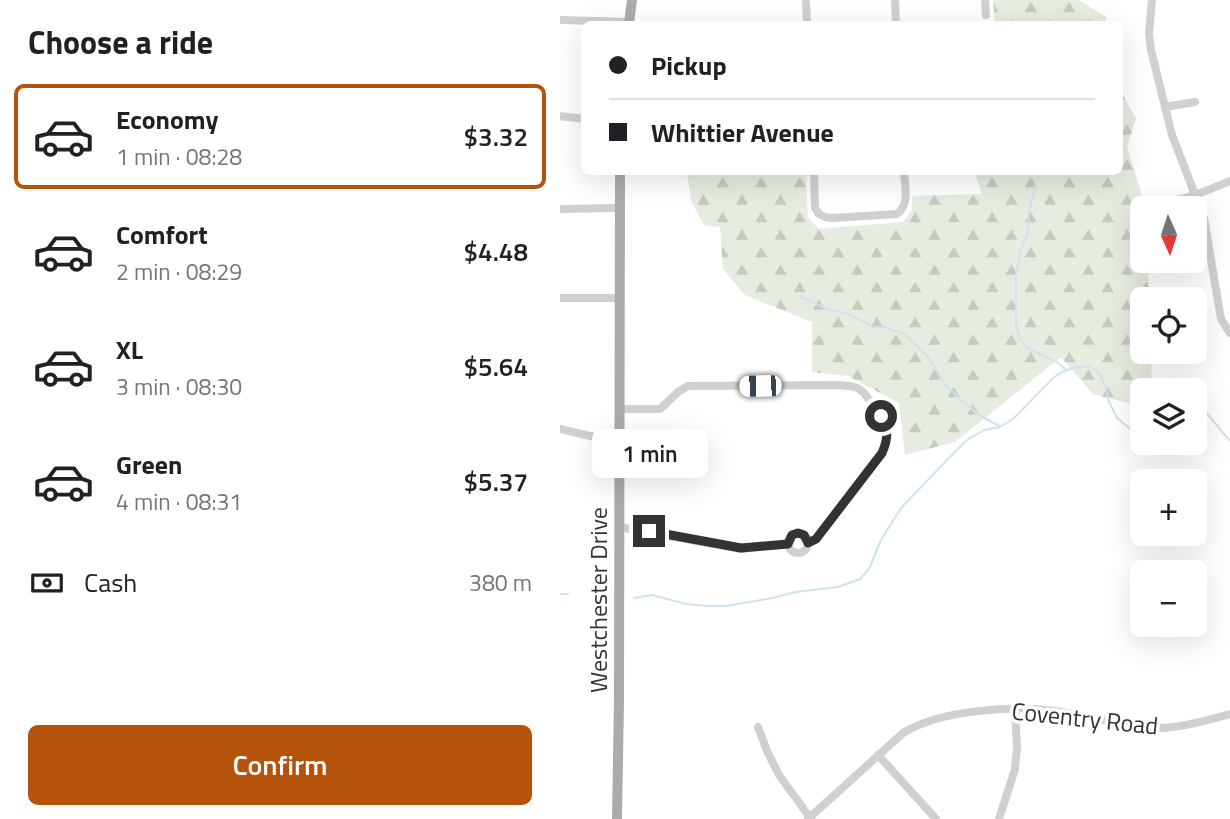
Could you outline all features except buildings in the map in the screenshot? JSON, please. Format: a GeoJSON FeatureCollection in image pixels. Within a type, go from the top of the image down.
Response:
{"type":"FeatureCollection","features":[{"type":"Feature","properties":{"kind":"main road"},"geometry":{"type":"LineString","coordinates":[[629,21],[632,0]]}},
{"type":"Feature","properties":{"kind":"main road","name":"Westchester Drive"},"geometry":{"type":"LineString","coordinates":[[617,819],[620,175]]}},
{"type":"Feature","properties":{"kind":"street"},"geometry":{"type":"LineString","coordinates":[[806,0],[807,21]]}},
{"type":"Feature","properties":{"kind":"street"},"geometry":{"type":"LineString","coordinates":[[895,0],[896,21]]}},
{"type":"Feature","properties":{"kind":"street"},"geometry":{"type":"LineString","coordinates":[[985,0],[986,15]]}},
{"type":"Feature","properties":{"kind":"street"},"geometry":{"type":"LineString","coordinates":[[1152,0],[1149,33],[1151,50],[1172,135],[1204,218],[1221,319],[1230,333]]}},
{"type":"Feature","properties":{"kind":"street"},"geometry":{"type":"LineString","coordinates":[[560,20],[583,21]]}},
{"type":"Feature","properties":{"kind":"street"},"geometry":{"type":"LineString","coordinates":[[1165,107],[1195,102]]}},
{"type":"Feature","properties":{"kind":"street"},"geometry":{"type":"LineString","coordinates":[[560,116],[581,119]]}},
{"type":"Feature","properties":{"kind":"street"},"geometry":{"type":"LineString","coordinates":[[814,175],[816,208],[819,214],[832,218],[897,214],[906,202],[904,175]]}},
{"type":"Feature","properties":{"kind":"street"},"geometry":{"type":"LineString","coordinates":[[1192,196],[1230,181]]}},
{"type":"Feature","properties":{"kind":"street"},"geometry":{"type":"LineString","coordinates":[[560,209],[619,208]]}},
{"type":"Feature","properties":{"kind":"street"},"geometry":{"type":"LineString","coordinates":[[560,298],[620,298]]}},
{"type":"Feature","properties":{"kind":"street"},"geometry":{"type":"LineString","coordinates":[[619,409],[660,409],[688,386],[837,385],[859,389],[885,423],[887,443],[816,539],[808,543],[804,551],[791,550],[788,544]]}},
{"type":"Feature","properties":{"kind":"street"},"geometry":{"type":"LineString","coordinates":[[560,429],[607,440],[619,440]]}},
{"type":"Feature","properties":{"kind":"street"},"geometry":{"type":"LineString","coordinates":[[619,527],[741,548],[788,544]]}},
{"type":"Feature","properties":{"kind":"street"},"geometry":{"type":"LineString","coordinates":[[788,544],[792,535],[798,533],[804,535],[808,543]]}},
{"type":"Feature","properties":{"kind":"street"},"geometry":{"type":"LineString","coordinates":[[999,819],[1015,769],[1015,708]]}},
{"type":"Feature","properties":{"kind":"street","name":"Coventry Road"},"geometry":{"type":"LineString","coordinates":[[809,819],[903,733],[928,720],[1015,708],[1035,708],[1164,728],[1230,714]]}},
{"type":"Feature","properties":{"kind":"street"},"geometry":{"type":"LineString","coordinates":[[758,727],[779,775],[809,819]]}},
{"type":"Feature","properties":{"kind":"street"},"geometry":{"type":"LineString","coordinates":[[878,755],[936,819]]}},
{"type":"Feature","properties":{"kind":"green space"},"geometry":{"type":"Polygon","coordinates":[[[993,0],[1079,0],[1106,17],[1106,21],[995,21],[993,0]]]}},
{"type":"Feature","properties":{"kind":"green space"},"geometry":{"type":"Polygon","coordinates":[[[1123,95],[1136,118],[1127,147],[1142,196],[1130,196],[1130,273],[1148,273],[1149,287],[1130,287],[1130,364],[1151,364],[1152,378],[1130,378],[1130,404],[1093,394],[1061,357],[955,442],[905,455],[899,403],[848,376],[812,372],[812,322],[745,295],[723,269],[720,227],[704,225],[692,203],[687,175],[806,175],[808,218],[819,229],[903,222],[912,210],[912,196],[982,194],[975,175],[1123,175],[1123,95]]]}},
{"type":"Feature","properties":{"kind":"waterway"},"geometry":{"type":"LineString","coordinates":[[1035,186],[1029,212],[1028,234],[1021,249],[1016,273],[1016,325],[1020,339],[1027,348],[1055,361],[1066,370]]}},
{"type":"Feature","properties":{"kind":"waterway"},"geometry":{"type":"LineString","coordinates":[[799,296],[825,308],[846,313],[873,327],[884,327],[904,334],[927,355],[945,384],[962,401],[999,426]]}},
{"type":"Feature","properties":{"kind":"waterway"},"geometry":{"type":"LineString","coordinates":[[634,598],[652,595],[686,604],[726,606],[795,592],[838,587],[860,579],[869,569],[881,540],[901,508],[967,440],[1013,419],[1053,378],[1073,368],[1089,366],[1099,373],[1117,418],[1130,428]]}},
{"type":"Feature","properties":{"kind":"waterway"},"geometry":{"type":"LineString","coordinates":[[1207,413],[1230,441]]}},
{"type":"Feature","properties":{"kind":"waterway"},"geometry":{"type":"LineString","coordinates":[[560,594],[568,594]]}},
{"type":"Feature","properties":{"kind":"route"},"geometry":{"type":"LineString","coordinates":[[649,531],[741,548],[788,544],[795,533],[804,535],[808,543],[816,539],[882,453],[888,434],[881,416]]}}]}
